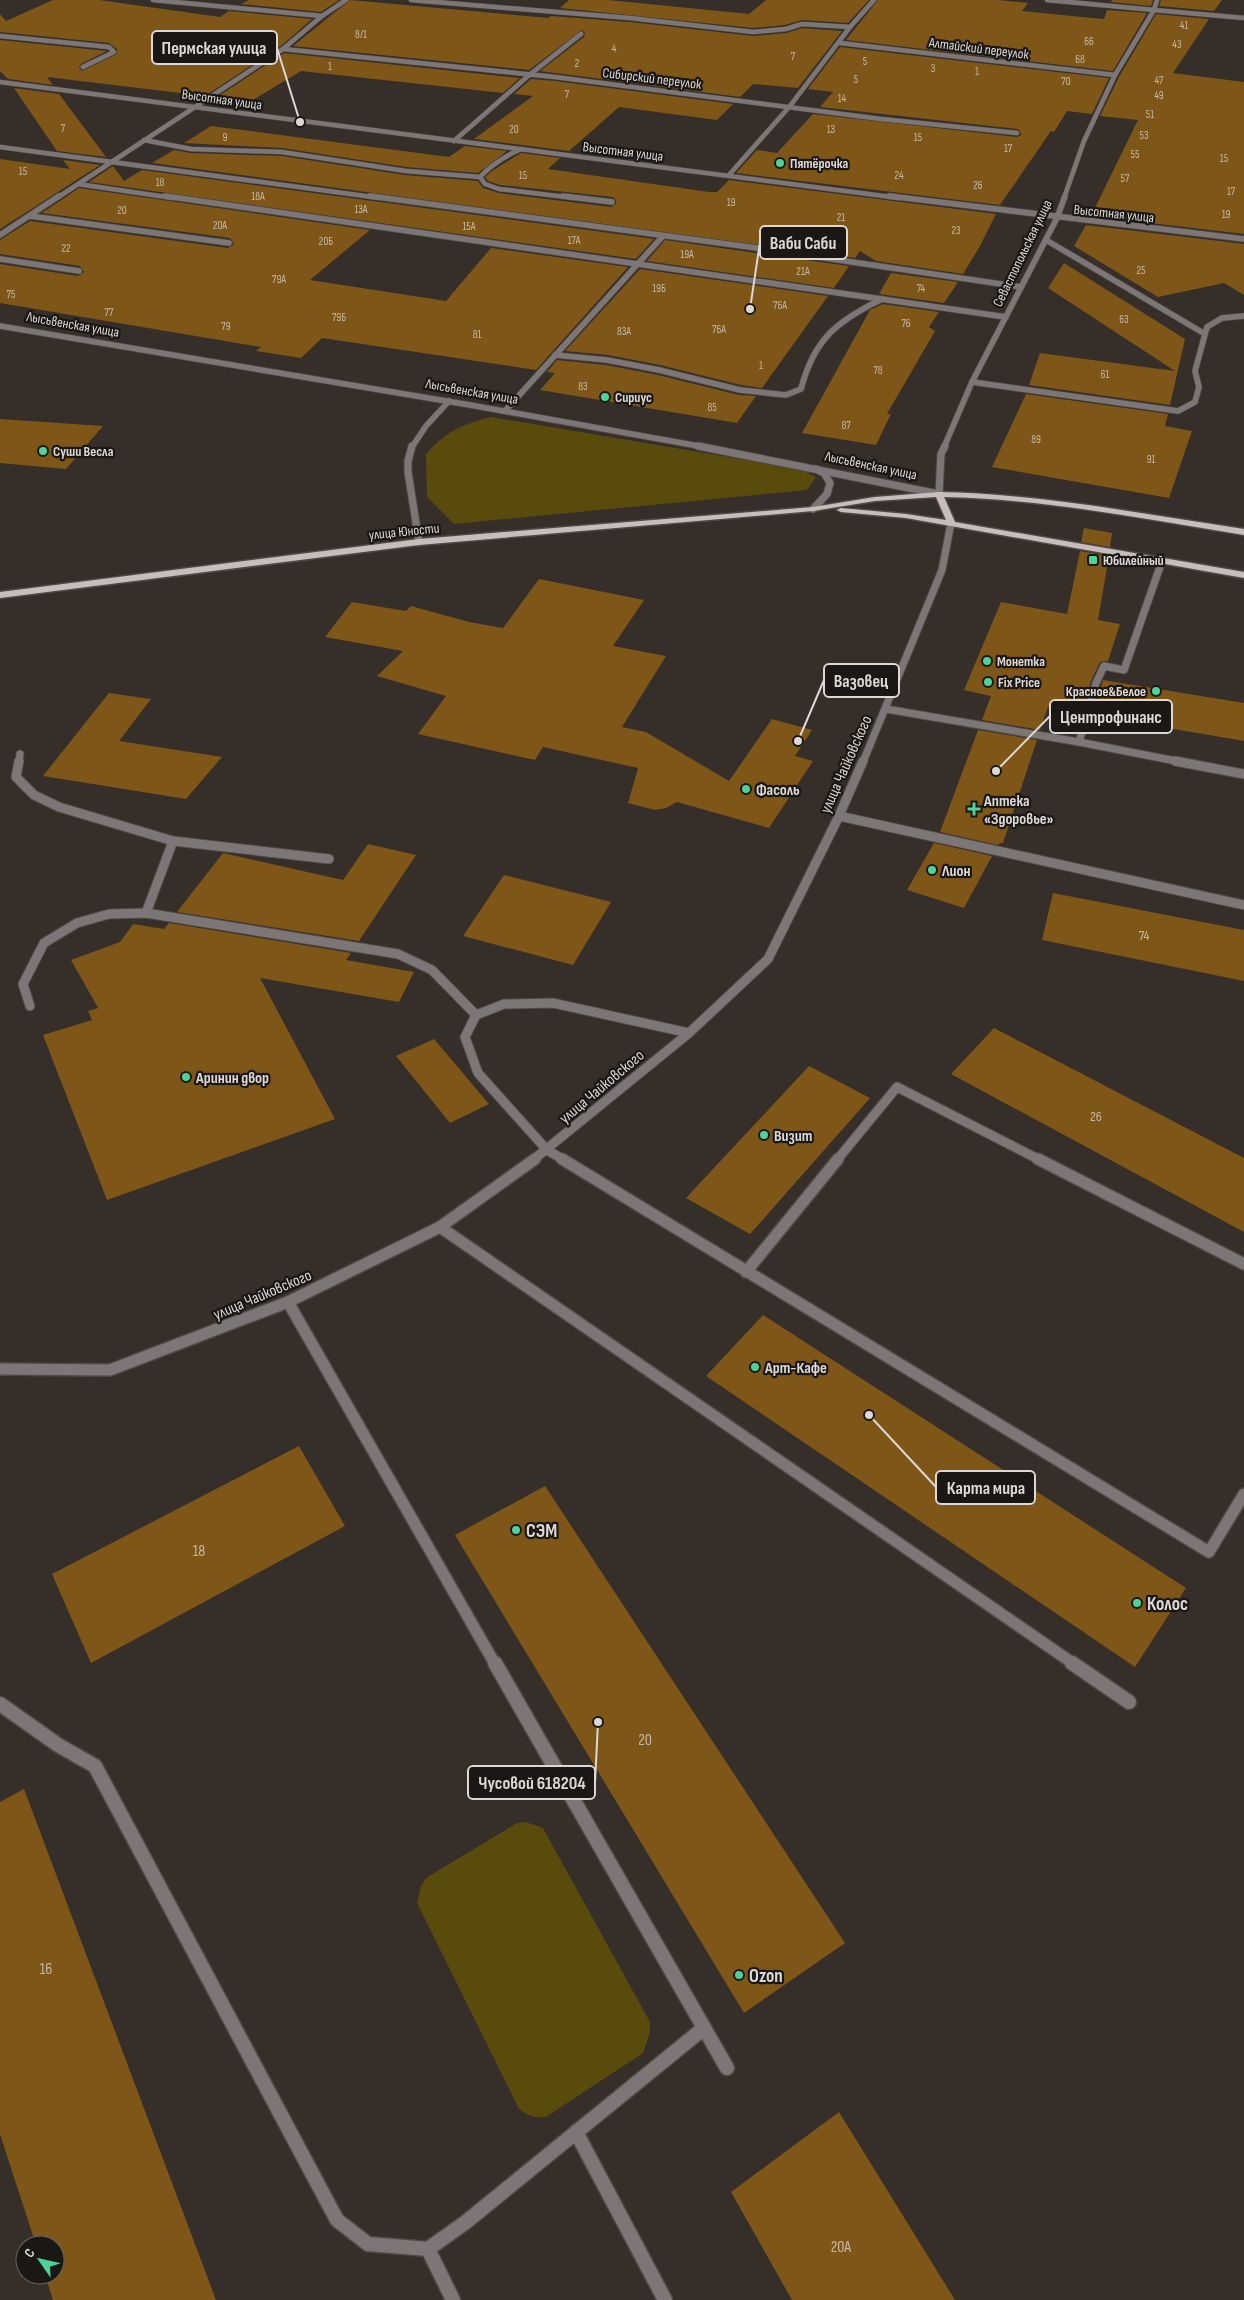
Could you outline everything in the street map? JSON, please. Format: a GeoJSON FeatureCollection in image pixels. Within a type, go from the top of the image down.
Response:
{"type":"FeatureCollection","features":[{"type":"Feature","properties":{"kind":"main road","name":"Лысьвенская улица"},"geometry":{"type":"LineString","coordinates":[[813,509],[876,499],[938,494],[985,495],[1040,501],[1244,532]]}},
{"type":"Feature","properties":{"kind":"main road","name":"Севастопольская улица"},"geometry":{"type":"LineString","coordinates":[[938,494],[951,523]]}},
{"type":"Feature","properties":{"kind":"main road","name":"улица Юности"},"geometry":{"type":"LineString","coordinates":[[0,596],[419,542],[813,509]]}},
{"type":"Feature","properties":{"kind":"main road"},"geometry":{"type":"LineString","coordinates":[[813,509],[870,511],[951,523],[1244,575]]}},
{"type":"Feature","properties":{"kind":"street"},"geometry":{"type":"LineString","coordinates":[[153,0],[322,16]]}},
{"type":"Feature","properties":{"kind":"street"},"geometry":{"type":"LineString","coordinates":[[0,236],[283,49],[322,16],[346,0]]}},
{"type":"Feature","properties":{"kind":"street"},"geometry":{"type":"LineString","coordinates":[[411,0],[594,15],[753,32],[802,24],[850,27]]}},
{"type":"Feature","properties":{"kind":"street"},"geometry":{"type":"LineString","coordinates":[[729,175],[790,106],[840,43],[850,27],[874,0]]}},
{"type":"Feature","properties":{"kind":"street"},"geometry":{"type":"LineString","coordinates":[[1046,0],[1244,18]]}},
{"type":"Feature","properties":{"kind":"street","name":"Севастопольская улица"},"geometry":{"type":"LineString","coordinates":[[938,494],[941,454],[972,382],[1058,218],[1084,141],[1115,75],[1154,10],[1157,0]]}},
{"type":"Feature","properties":{"kind":"street"},"geometry":{"type":"LineString","coordinates":[[454,141],[528,76],[581,34]]}},
{"type":"Feature","properties":{"kind":"street"},"geometry":{"type":"LineString","coordinates":[[0,36],[109,47],[114,52],[83,67]]}},
{"type":"Feature","properties":{"kind":"street","name":"Алтайский переулок"},"geometry":{"type":"LineString","coordinates":[[840,43],[1115,75]]}},
{"type":"Feature","properties":{"kind":"street","name":"Сибирский переулок"},"geometry":{"type":"LineString","coordinates":[[283,49],[528,76],[555,77],[881,119],[1017,133]]}},
{"type":"Feature","properties":{"kind":"street","name":"Высотная улица"},"geometry":{"type":"LineString","coordinates":[[0,82],[1058,218],[1244,239]]}},
{"type":"Feature","properties":{"kind":"street"},"geometry":{"type":"LineString","coordinates":[[144,140],[191,149],[282,152],[406,171],[480,177],[485,184],[499,189],[612,202]]}},
{"type":"Feature","properties":{"kind":"street"},"geometry":{"type":"LineString","coordinates":[[0,147],[663,236],[1021,287]]}},
{"type":"Feature","properties":{"kind":"street"},"geometry":{"type":"LineString","coordinates":[[480,177],[503,156],[521,149]]}},
{"type":"Feature","properties":{"kind":"street"},"geometry":{"type":"LineString","coordinates":[[78,184],[1006,317]]}},
{"type":"Feature","properties":{"kind":"street"},"geometry":{"type":"LineString","coordinates":[[30,216],[229,243]]}},
{"type":"Feature","properties":{"kind":"street"},"geometry":{"type":"LineString","coordinates":[[505,411],[663,236]]}},
{"type":"Feature","properties":{"kind":"street"},"geometry":{"type":"LineString","coordinates":[[1046,240],[1205,334]]}},
{"type":"Feature","properties":{"kind":"street"},"geometry":{"type":"LineString","coordinates":[[0,259],[79,272]]}},
{"type":"Feature","properties":{"kind":"street"},"geometry":{"type":"LineString","coordinates":[[555,355],[615,362],[659,370],[740,390],[786,395],[801,389],[806,368],[820,344],[836,324],[854,312],[882,299]]}},
{"type":"Feature","properties":{"kind":"street"},"geometry":{"type":"LineString","coordinates":[[972,382],[1178,411],[1195,402],[1199,387],[1195,371],[1207,327],[1222,318],[1244,316]]}},
{"type":"Feature","properties":{"kind":"street","name":"Лысьвенская улица"},"geometry":{"type":"LineString","coordinates":[[0,326],[505,411],[806,465],[938,494]]}},
{"type":"Feature","properties":{"kind":"street"},"geometry":{"type":"LineString","coordinates":[[419,542],[410,495],[408,455],[416,440],[449,401]]}},
{"type":"Feature","properties":{"kind":"street"},"geometry":{"type":"LineString","coordinates":[[806,465],[823,473],[830,481],[830,490],[824,500],[813,509]]}},
{"type":"Feature","properties":{"kind":"street","name":"улица Чайковского"},"geometry":{"type":"LineString","coordinates":[[0,1368],[110,1370],[288,1302],[440,1227],[548,1150],[689,1033],[768,959],[839,816],[886,709],[942,570],[951,523]]}},
{"type":"Feature","properties":{"kind":"street"},"geometry":{"type":"LineString","coordinates":[[1079,742],[1096,683],[1104,666],[1124,670],[1162,560]]}},
{"type":"Feature","properties":{"kind":"street"},"geometry":{"type":"LineString","coordinates":[[886,709],[1079,742],[1244,774]]}},
{"type":"Feature","properties":{"kind":"street"},"geometry":{"type":"LineString","coordinates":[[20,754],[16,777],[34,795],[59,807],[173,840],[329,859]]}},
{"type":"Feature","properties":{"kind":"street"},"geometry":{"type":"LineString","coordinates":[[839,816],[1244,905]]}},
{"type":"Feature","properties":{"kind":"street"},"geometry":{"type":"LineString","coordinates":[[146,913],[173,840]]}},
{"type":"Feature","properties":{"kind":"street"},"geometry":{"type":"LineString","coordinates":[[30,1006],[23,984],[44,943],[77,923],[108,914],[146,913],[398,954],[432,970],[476,1015]]}},
{"type":"Feature","properties":{"kind":"street"},"geometry":{"type":"LineString","coordinates":[[689,1033],[553,1003],[504,1004],[476,1015],[466,1037],[478,1073],[548,1150],[1209,1552],[1244,1494]]}},
{"type":"Feature","properties":{"kind":"street"},"geometry":{"type":"LineString","coordinates":[[746,1272],[897,1087],[1244,1264]]}},
{"type":"Feature","properties":{"kind":"street"},"geometry":{"type":"LineString","coordinates":[[440,1227],[1129,1702]]}},
{"type":"Feature","properties":{"kind":"street"},"geometry":{"type":"LineString","coordinates":[[288,1302],[727,2068]]}},
{"type":"Feature","properties":{"kind":"street"},"geometry":{"type":"LineString","coordinates":[[0,1704],[58,1745],[95,1766],[337,2220],[368,2244],[428,2249],[466,2222],[704,2028]]}},
{"type":"Feature","properties":{"kind":"street"},"geometry":{"type":"LineString","coordinates":[[576,2132],[665,2300]]}},
{"type":"Feature","properties":{"kind":"street"},"geometry":{"type":"LineString","coordinates":[[428,2249],[453,2300]]}},
{"type":"Feature","properties":{"kind":"shaded area"},"geometry":{"type":"Polygon","coordinates":[[[491,417],[799,469],[816,477],[807,490],[454,524],[427,497],[426,454],[441,439],[456,429],[491,417]]]}},
{"type":"Feature","properties":{"kind":"shaded area"},"geometry":{"type":"Polygon","coordinates":[[[526,1822],[543,1828],[650,2022],[650,2032],[643,2053],[546,2117],[531,2116],[519,2109],[417,1903],[421,1886],[426,1878],[517,1823],[526,1822]]]}},
{"type":"Feature","properties":{"kind":"building"},"geometry":{"type":"Polygon","coordinates":[[[53,0],[99,0],[220,17],[229,11],[312,19],[281,46],[205,96],[47,77],[53,85],[8,79],[0,71],[0,40],[107,51],[81,64],[79,67],[82,71],[117,54],[117,49],[109,43],[0,32],[0,14],[6,21],[53,0]]]}},
{"type":"Feature","properties":{"kind":"building"},"geometry":{"type":"Polygon","coordinates":[[[249,0],[339,0],[321,12],[241,4],[249,0]]]}},
{"type":"Feature","properties":{"kind":"building"},"geometry":{"type":"Polygon","coordinates":[[[350,0],[548,18],[551,16],[630,22],[753,36],[786,33],[802,28],[842,31],[798,88],[753,84],[740,97],[540,71],[584,37],[585,33],[582,30],[529,70],[293,46],[350,0]]]}},
{"type":"Feature","properties":{"kind":"building"},"geometry":{"type":"Polygon","coordinates":[[[569,0],[608,0],[749,14],[766,0],[869,0],[848,23],[802,20],[785,25],[753,28],[560,8],[569,0]]]}},
{"type":"Feature","properties":{"kind":"building"},"geometry":{"type":"Polygon","coordinates":[[[878,0],[998,0],[1028,3],[1022,11],[1104,19],[1107,10],[1147,13],[1113,71],[846,40],[878,0]]]}},
{"type":"Feature","properties":{"kind":"building"},"geometry":{"type":"Polygon","coordinates":[[[1112,0],[1153,0],[1151,6],[1111,2],[1112,0]]]}},
{"type":"Feature","properties":{"kind":"building"},"geometry":{"type":"Polygon","coordinates":[[[1161,0],[1222,0],[1214,11],[1159,6],[1161,0]]]}},
{"type":"Feature","properties":{"kind":"building"},"geometry":{"type":"Polygon","coordinates":[[[1156,14],[1209,19],[1173,73],[1244,82],[1244,234],[1091,216],[1138,120],[1100,116],[1119,77],[1156,14]]]}},
{"type":"Feature","properties":{"kind":"building"},"geometry":{"type":"Polygon","coordinates":[[[840,47],[1109,78],[1092,114],[1067,111],[1054,132],[1051,131],[1000,205],[736,173],[757,150],[777,153],[813,114],[1017,137],[1021,135],[1017,129],[820,107],[833,92],[808,89],[840,47]]]}},
{"type":"Feature","properties":{"kind":"building"},"geometry":{"type":"Polygon","coordinates":[[[284,53],[520,78],[503,93],[301,71],[251,101],[217,97],[284,53]]]}},
{"type":"Feature","properties":{"kind":"building"},"geometry":{"type":"Polygon","coordinates":[[[531,79],[733,104],[717,120],[619,107],[569,151],[474,139],[533,96],[514,94],[531,79]]]}},
{"type":"Feature","properties":{"kind":"building"},"geometry":{"type":"Polygon","coordinates":[[[14,88],[59,94],[106,157],[57,151],[14,88]]]}},
{"type":"Feature","properties":{"kind":"building"},"geometry":{"type":"Polygon","coordinates":[[[211,126],[449,157],[465,146],[507,151],[478,173],[406,167],[282,148],[184,143],[211,126]]]}},
{"type":"Feature","properties":{"kind":"building"},"geometry":{"type":"Polygon","coordinates":[[[174,150],[191,153],[282,156],[405,175],[478,181],[483,188],[499,193],[611,207],[616,204],[616,200],[613,197],[500,185],[488,181],[485,177],[492,171],[521,153],[560,158],[548,169],[709,192],[717,192],[729,180],[996,214],[963,274],[876,261],[860,251],[855,258],[152,163],[174,150]]]}},
{"type":"Feature","properties":{"kind":"building"},"geometry":{"type":"Polygon","coordinates":[[[0,159],[70,169],[63,160],[100,165],[0,229],[0,159]]]}},
{"type":"Feature","properties":{"kind":"building"},"geometry":{"type":"Polygon","coordinates":[[[113,166],[124,181],[142,170],[654,239],[636,259],[89,182],[113,166]]]}},
{"type":"Feature","properties":{"kind":"building"},"geometry":{"type":"Polygon","coordinates":[[[79,188],[370,230],[310,280],[446,301],[491,248],[628,267],[536,370],[322,338],[301,358],[256,351],[261,347],[0,303],[0,264],[78,276],[84,272],[80,266],[0,254],[0,240],[30,221],[228,248],[234,244],[230,238],[42,213],[79,188]]]}},
{"type":"Feature","properties":{"kind":"building"},"geometry":{"type":"Polygon","coordinates":[[[1086,225],[1244,244],[1244,295],[1224,283],[1158,297],[1074,246],[1086,225]]]}},
{"type":"Feature","properties":{"kind":"building"},"geometry":{"type":"Polygon","coordinates":[[[665,240],[849,266],[834,288],[647,261],[665,240]]]}},
{"type":"Feature","properties":{"kind":"building"},"geometry":{"type":"Polygon","coordinates":[[[1064,263],[1185,339],[1170,405],[1029,385],[1040,353],[1175,371],[1048,288],[1064,263]]]}},
{"type":"Feature","properties":{"kind":"building"},"geometry":{"type":"Polygon","coordinates":[[[640,269],[828,296],[762,388],[608,355],[565,351],[640,269]]]}},
{"type":"Feature","properties":{"kind":"building"},"geometry":{"type":"Polygon","coordinates":[[[891,273],[958,282],[944,303],[879,294],[891,273]]]}},
{"type":"Feature","properties":{"kind":"building"},"geometry":{"type":"Polygon","coordinates":[[[883,304],[939,312],[929,327],[935,331],[887,414],[891,414],[876,445],[802,433],[870,310],[883,304]]]}},
{"type":"Feature","properties":{"kind":"building"},"geometry":{"type":"Polygon","coordinates":[[[557,360],[606,365],[658,375],[739,395],[756,396],[737,423],[540,390],[555,373],[547,372],[557,360]]]}},
{"type":"Feature","properties":{"kind":"building"},"geometry":{"type":"Polygon","coordinates":[[[1026,394],[1168,414],[1165,426],[1192,431],[1169,498],[992,467],[1026,394]]]}},
{"type":"Feature","properties":{"kind":"building"},"geometry":{"type":"Polygon","coordinates":[[[0,419],[103,426],[66,469],[0,463],[0,419]]]}},
{"type":"Feature","properties":{"kind":"building"},"geometry":{"type":"Polygon","coordinates":[[[1084,528],[1112,533],[1110,547],[1081,542],[1084,528]]]}},
{"type":"Feature","properties":{"kind":"building"},"geometry":{"type":"Polygon","coordinates":[[[1080,551],[1109,556],[1098,620],[1120,624],[1108,661],[1100,662],[1091,681],[1082,713],[1048,707],[1040,730],[982,720],[991,696],[964,690],[1001,602],[1067,614],[1080,551]]]}},
{"type":"Feature","properties":{"kind":"building"},"geometry":{"type":"Polygon","coordinates":[[[539,579],[644,600],[613,646],[666,656],[622,727],[646,732],[729,781],[772,719],[812,730],[795,756],[813,761],[769,828],[677,802],[666,808],[655,810],[628,803],[638,768],[543,747],[535,760],[418,734],[446,696],[377,676],[403,651],[325,637],[352,602],[406,611],[411,606],[469,622],[503,628],[539,579]]]}},
{"type":"Feature","properties":{"kind":"building"},"geometry":{"type":"Polygon","coordinates":[[[1103,680],[1244,703],[1244,741],[1092,715],[1103,680]]]}},
{"type":"Feature","properties":{"kind":"building"},"geometry":{"type":"Polygon","coordinates":[[[109,693],[151,699],[119,741],[222,757],[186,799],[43,776],[109,693]]]}},
{"type":"Feature","properties":{"kind":"building"},"geometry":{"type":"Polygon","coordinates":[[[978,730],[1037,740],[1003,843],[998,845],[940,832],[978,730]]]}},
{"type":"Feature","properties":{"kind":"building"},"geometry":{"type":"Polygon","coordinates":[[[934,843],[992,856],[964,908],[907,890],[934,843]]]}},
{"type":"Feature","properties":{"kind":"building"},"geometry":{"type":"Polygon","coordinates":[[[368,844],[416,855],[359,941],[177,912],[223,853],[343,880],[368,844]]]}},
{"type":"Feature","properties":{"kind":"building"},"geometry":{"type":"Polygon","coordinates":[[[504,875],[611,902],[573,965],[463,936],[504,875]]]}},
{"type":"Feature","properties":{"kind":"building"},"geometry":{"type":"Polygon","coordinates":[[[1053,893],[1244,930],[1244,981],[1042,940],[1053,893]]]}},
{"type":"Feature","properties":{"kind":"building","name":"Аринин двор"},"geometry":{"type":"Polygon","coordinates":[[[169,923],[351,953],[346,960],[414,972],[399,1002],[260,978],[335,1119],[107,1200],[43,1035],[92,1020],[88,1011],[98,1008],[71,960],[120,942],[133,924],[164,929],[169,923]]]}},
{"type":"Feature","properties":{"kind":"building"},"geometry":{"type":"Polygon","coordinates":[[[994,1028],[1244,1158],[1244,1232],[951,1074],[994,1028]]]}},
{"type":"Feature","properties":{"kind":"building"},"geometry":{"type":"Polygon","coordinates":[[[434,1039],[489,1104],[450,1123],[396,1056],[434,1039]]]}},
{"type":"Feature","properties":{"kind":"building"},"geometry":{"type":"Polygon","coordinates":[[[809,1066],[870,1098],[750,1234],[686,1198],[809,1066]]]}},
{"type":"Feature","properties":{"kind":"building"},"geometry":{"type":"Polygon","coordinates":[[[763,1315],[1186,1588],[1135,1667],[706,1376],[763,1315]]]}},
{"type":"Feature","properties":{"kind":"building"},"geometry":{"type":"Polygon","coordinates":[[[299,1446],[345,1526],[91,1663],[52,1574],[299,1446]]]}},
{"type":"Feature","properties":{"kind":"building"},"geometry":{"type":"Polygon","coordinates":[[[545,1486],[845,1943],[744,2013],[455,1535],[545,1486]]]}},
{"type":"Feature","properties":{"kind":"building"},"geometry":{"type":"Polygon","coordinates":[[[24,1789],[216,2300],[53,2300],[48,2285],[65,2285],[65,2235],[33,2235],[0,2134],[0,1802],[24,1789]]]}},
{"type":"Feature","properties":{"kind":"building"},"geometry":{"type":"Polygon","coordinates":[[[839,2112],[955,2300],[792,2300],[731,2192],[839,2112]]]}},
{"type":"Feature","properties":{"kind":"place","name":"Пермская улица"},"geometry":{"type":"Point","coordinates":[300,122]}},
{"type":"Feature","properties":{"kind":"place","name":"Пятёрочка"},"geometry":{"type":"Point","coordinates":[780,163]}},
{"type":"Feature","properties":{"kind":"place","name":"Ваби Саби"},"geometry":{"type":"Point","coordinates":[750,309]}},
{"type":"Feature","properties":{"kind":"place","name":"Сириус"},"geometry":{"type":"Point","coordinates":[605,397]}},
{"type":"Feature","properties":{"kind":"place","name":"Суши Весла"},"geometry":{"type":"Point","coordinates":[43,451]}},
{"type":"Feature","properties":{"kind":"place","name":"Юбилейный"},"geometry":{"type":"Point","coordinates":[1093,560]}},
{"type":"Feature","properties":{"kind":"place","name":"Монетка"},"geometry":{"type":"Point","coordinates":[987,661]}},
{"type":"Feature","properties":{"kind":"place","name":"Fix Price"},"geometry":{"type":"Point","coordinates":[988,682]}},
{"type":"Feature","properties":{"kind":"place","name":"Красное&Белое"},"geometry":{"type":"Point","coordinates":[1156,691]}},
{"type":"Feature","properties":{"kind":"place","name":"Вазовец"},"geometry":{"type":"Point","coordinates":[798,741]}},
{"type":"Feature","properties":{"kind":"place","name":"Центрофинанс"},"geometry":{"type":"Point","coordinates":[996,771]}},
{"type":"Feature","properties":{"kind":"place","name":"Фасоль"},"geometry":{"type":"Point","coordinates":[746,789]}},
{"type":"Feature","properties":{"kind":"place","name":"Аптека «Здоровье»"},"geometry":{"type":"Point","coordinates":[974,809]}},
{"type":"Feature","properties":{"kind":"place","name":"Лион"},"geometry":{"type":"Point","coordinates":[932,870]}},
{"type":"Feature","properties":{"kind":"place","name":"Аринин двор"},"geometry":{"type":"Point","coordinates":[186,1077]}},
{"type":"Feature","properties":{"kind":"place","name":"Визит"},"geometry":{"type":"Point","coordinates":[764,1135]}},
{"type":"Feature","properties":{"kind":"place","name":"Арт-Кафе"},"geometry":{"type":"Point","coordinates":[755,1367]}},
{"type":"Feature","properties":{"kind":"place","name":"Карта мира"},"geometry":{"type":"Point","coordinates":[869,1415]}},
{"type":"Feature","properties":{"kind":"place","name":"СЭМ"},"geometry":{"type":"Point","coordinates":[516,1530]}},
{"type":"Feature","properties":{"kind":"place","name":"Колос"},"geometry":{"type":"Point","coordinates":[1137,1603]}},
{"type":"Feature","properties":{"kind":"place","name":"Чусовой 618204"},"geometry":{"type":"Point","coordinates":[598,1722]}},
{"type":"Feature","properties":{"kind":"place","name":"Ozon"},"geometry":{"type":"Point","coordinates":[739,1975]}}]}
